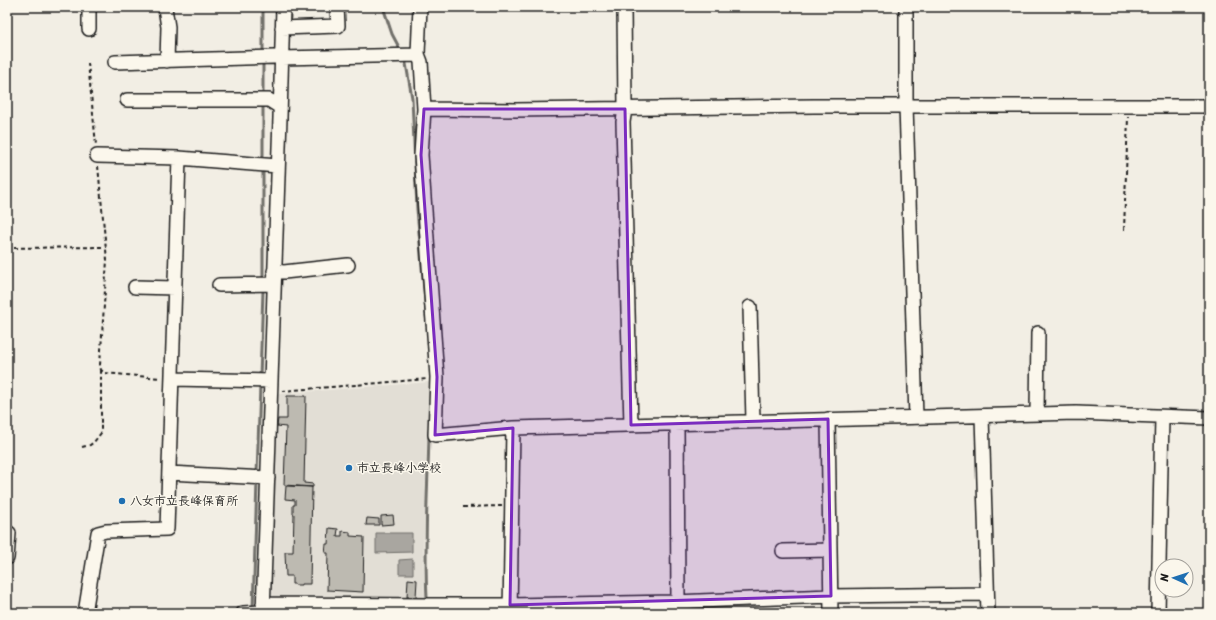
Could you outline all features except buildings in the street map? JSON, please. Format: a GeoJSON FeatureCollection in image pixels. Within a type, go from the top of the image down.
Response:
{"type":"FeatureCollection","features":[{"type":"Feature","properties":{"kind":"street"},"geometry":{"type":"LineString","coordinates":[[89,29],[90,7]]}},
{"type":"Feature","properties":{"kind":"street"},"geometry":{"type":"LineString","coordinates":[[263,610],[280,107],[278,58],[283,7]]}},
{"type":"Feature","properties":{"kind":"street"},"geometry":{"type":"LineString","coordinates":[[282,28],[338,26],[337,7]]}},
{"type":"Feature","properties":{"kind":"street"},"geometry":{"type":"LineString","coordinates":[[420,7],[418,55],[422,62],[424,109],[421,155],[438,377],[435,435],[513,428],[1076,413],[1209,418]]}},
{"type":"Feature","properties":{"kind":"street"},"geometry":{"type":"LineString","coordinates":[[624,7],[625,109],[623,122],[631,425]]}},
{"type":"Feature","properties":{"kind":"street"},"geometry":{"type":"LineString","coordinates":[[906,7],[906,106],[916,417]]}},
{"type":"Feature","properties":{"kind":"street"},"geometry":{"type":"LineString","coordinates":[[165,8],[168,27],[167,61]]}},
{"type":"Feature","properties":{"kind":"street"},"geometry":{"type":"LineString","coordinates":[[115,62],[418,55]]}},
{"type":"Feature","properties":{"kind":"street"},"geometry":{"type":"LineString","coordinates":[[127,100],[269,100],[280,107]]}},
{"type":"Feature","properties":{"kind":"street"},"geometry":{"type":"LineString","coordinates":[[424,109],[1209,106]]}},
{"type":"Feature","properties":{"kind":"street"},"geometry":{"type":"LineString","coordinates":[[97,156],[179,158],[278,166]]}},
{"type":"Feature","properties":{"kind":"street"},"geometry":{"type":"LineString","coordinates":[[85,613],[98,533],[106,531],[167,529],[179,158]]}},
{"type":"Feature","properties":{"kind":"street"},"geometry":{"type":"LineString","coordinates":[[219,285],[274,278],[284,272],[348,265]]}},
{"type":"Feature","properties":{"kind":"street"},"geometry":{"type":"LineString","coordinates":[[135,287],[175,288]]}},
{"type":"Feature","properties":{"kind":"street"},"geometry":{"type":"LineString","coordinates":[[750,307],[753,421]]}},
{"type":"Feature","properties":{"kind":"street"},"geometry":{"type":"LineString","coordinates":[[1037,414],[1038,333]]}},
{"type":"Feature","properties":{"kind":"street"},"geometry":{"type":"LineString","coordinates":[[172,378],[270,386]]}},
{"type":"Feature","properties":{"kind":"street"},"geometry":{"type":"LineString","coordinates":[[982,416],[988,613]]}},
{"type":"Feature","properties":{"kind":"street"},"geometry":{"type":"LineString","coordinates":[[1158,613],[1162,417]]}},
{"type":"Feature","properties":{"kind":"street"},"geometry":{"type":"LineString","coordinates":[[828,419],[831,613]]}},
{"type":"Feature","properties":{"kind":"street"},"geometry":{"type":"LineString","coordinates":[[674,606],[677,423]]}},
{"type":"Feature","properties":{"kind":"street"},"geometry":{"type":"LineString","coordinates":[[510,609],[513,428]]}},
{"type":"Feature","properties":{"kind":"street"},"geometry":{"type":"LineString","coordinates":[[169,473],[268,478]]}},
{"type":"Feature","properties":{"kind":"street"},"geometry":{"type":"LineString","coordinates":[[7,558],[9,533]]}},
{"type":"Feature","properties":{"kind":"street"},"geometry":{"type":"LineString","coordinates":[[783,551],[830,550]]}},
{"type":"Feature","properties":{"kind":"street"},"geometry":{"type":"LineString","coordinates":[[243,613],[263,610],[429,606],[510,609],[674,606],[831,596],[987,594]]}},
{"type":"Feature","properties":{"kind":"path"},"geometry":{"type":"LineString","coordinates":[[82,448],[94,442],[101,433],[100,365],[106,276],[106,247],[88,64]]}},
{"type":"Feature","properties":{"kind":"path"},"geometry":{"type":"LineString","coordinates":[[1124,230],[1129,106]]}},
{"type":"Feature","properties":{"kind":"path"},"geometry":{"type":"LineString","coordinates":[[7,248],[106,247]]}},
{"type":"Feature","properties":{"kind":"path"},"geometry":{"type":"LineString","coordinates":[[101,370],[105,373],[172,378]]}},
{"type":"Feature","properties":{"kind":"path"},"geometry":{"type":"LineString","coordinates":[[270,386],[428,379]]}},
{"type":"Feature","properties":{"kind":"path"},"geometry":{"type":"LineString","coordinates":[[463,507],[511,505]]}},
{"type":"Feature","properties":{"kind":"highlighted area"},"geometry":{"type":"Polygon","coordinates":[[[424,109],[625,109],[631,425],[828,419],[831,596],[510,605],[513,428],[435,435],[437,377],[421,155],[424,109]]]}},
{"type":"Feature","properties":{"kind":"shaded area","name":"市立長峰小学校"},"geometry":{"type":"Polygon","coordinates":[[[429,382],[423,547],[425,599],[273,597],[268,595],[276,394],[429,382]]]}},
{"type":"Feature","properties":{"kind":"shaded area"},"geometry":{"type":"Polygon","coordinates":[[[376,533],[412,533],[412,552],[376,553],[376,533]]]}},
{"type":"Feature","properties":{"kind":"shaded area"},"geometry":{"type":"Polygon","coordinates":[[[413,559],[413,574],[399,574],[399,560],[413,559]]]}},
{"type":"Feature","properties":{"kind":"waterway"},"geometry":{"type":"LineString","coordinates":[[263,7],[263,53]]}},
{"type":"Feature","properties":{"kind":"waterway"},"geometry":{"type":"LineString","coordinates":[[290,7],[290,18]]}},
{"type":"Feature","properties":{"kind":"waterway"},"geometry":{"type":"LineString","coordinates":[[383,7],[392,34],[401,51]]}},
{"type":"Feature","properties":{"kind":"waterway"},"geometry":{"type":"LineString","coordinates":[[405,58],[412,98],[417,209],[427,325]]}},
{"type":"Feature","properties":{"kind":"waterway"},"geometry":{"type":"LineString","coordinates":[[263,61],[263,97]]}},
{"type":"Feature","properties":{"kind":"waterway"},"geometry":{"type":"LineString","coordinates":[[263,103],[263,161]]}},
{"type":"Feature","properties":{"kind":"waterway"},"geometry":{"type":"LineString","coordinates":[[263,169],[263,278]]}},
{"type":"Feature","properties":{"kind":"waterway"},"geometry":{"type":"LineString","coordinates":[[260,377],[263,291]]}},
{"type":"Feature","properties":{"kind":"waterway"},"geometry":{"type":"LineString","coordinates":[[257,475],[260,385]]}},
{"type":"Feature","properties":{"kind":"waterway"},"geometry":{"type":"LineString","coordinates":[[427,598],[426,536],[429,433]]}},
{"type":"Feature","properties":{"kind":"waterway"},"geometry":{"type":"LineString","coordinates":[[253,609],[257,481]]}},
{"type":"Feature","properties":{"kind":"place","name":"市立長峰小学校"},"geometry":{"type":"Point","coordinates":[349,468]}},
{"type":"Feature","properties":{"kind":"place","name":"八女市立長峰保育所"},"geometry":{"type":"Point","coordinates":[122,501]}}]}
